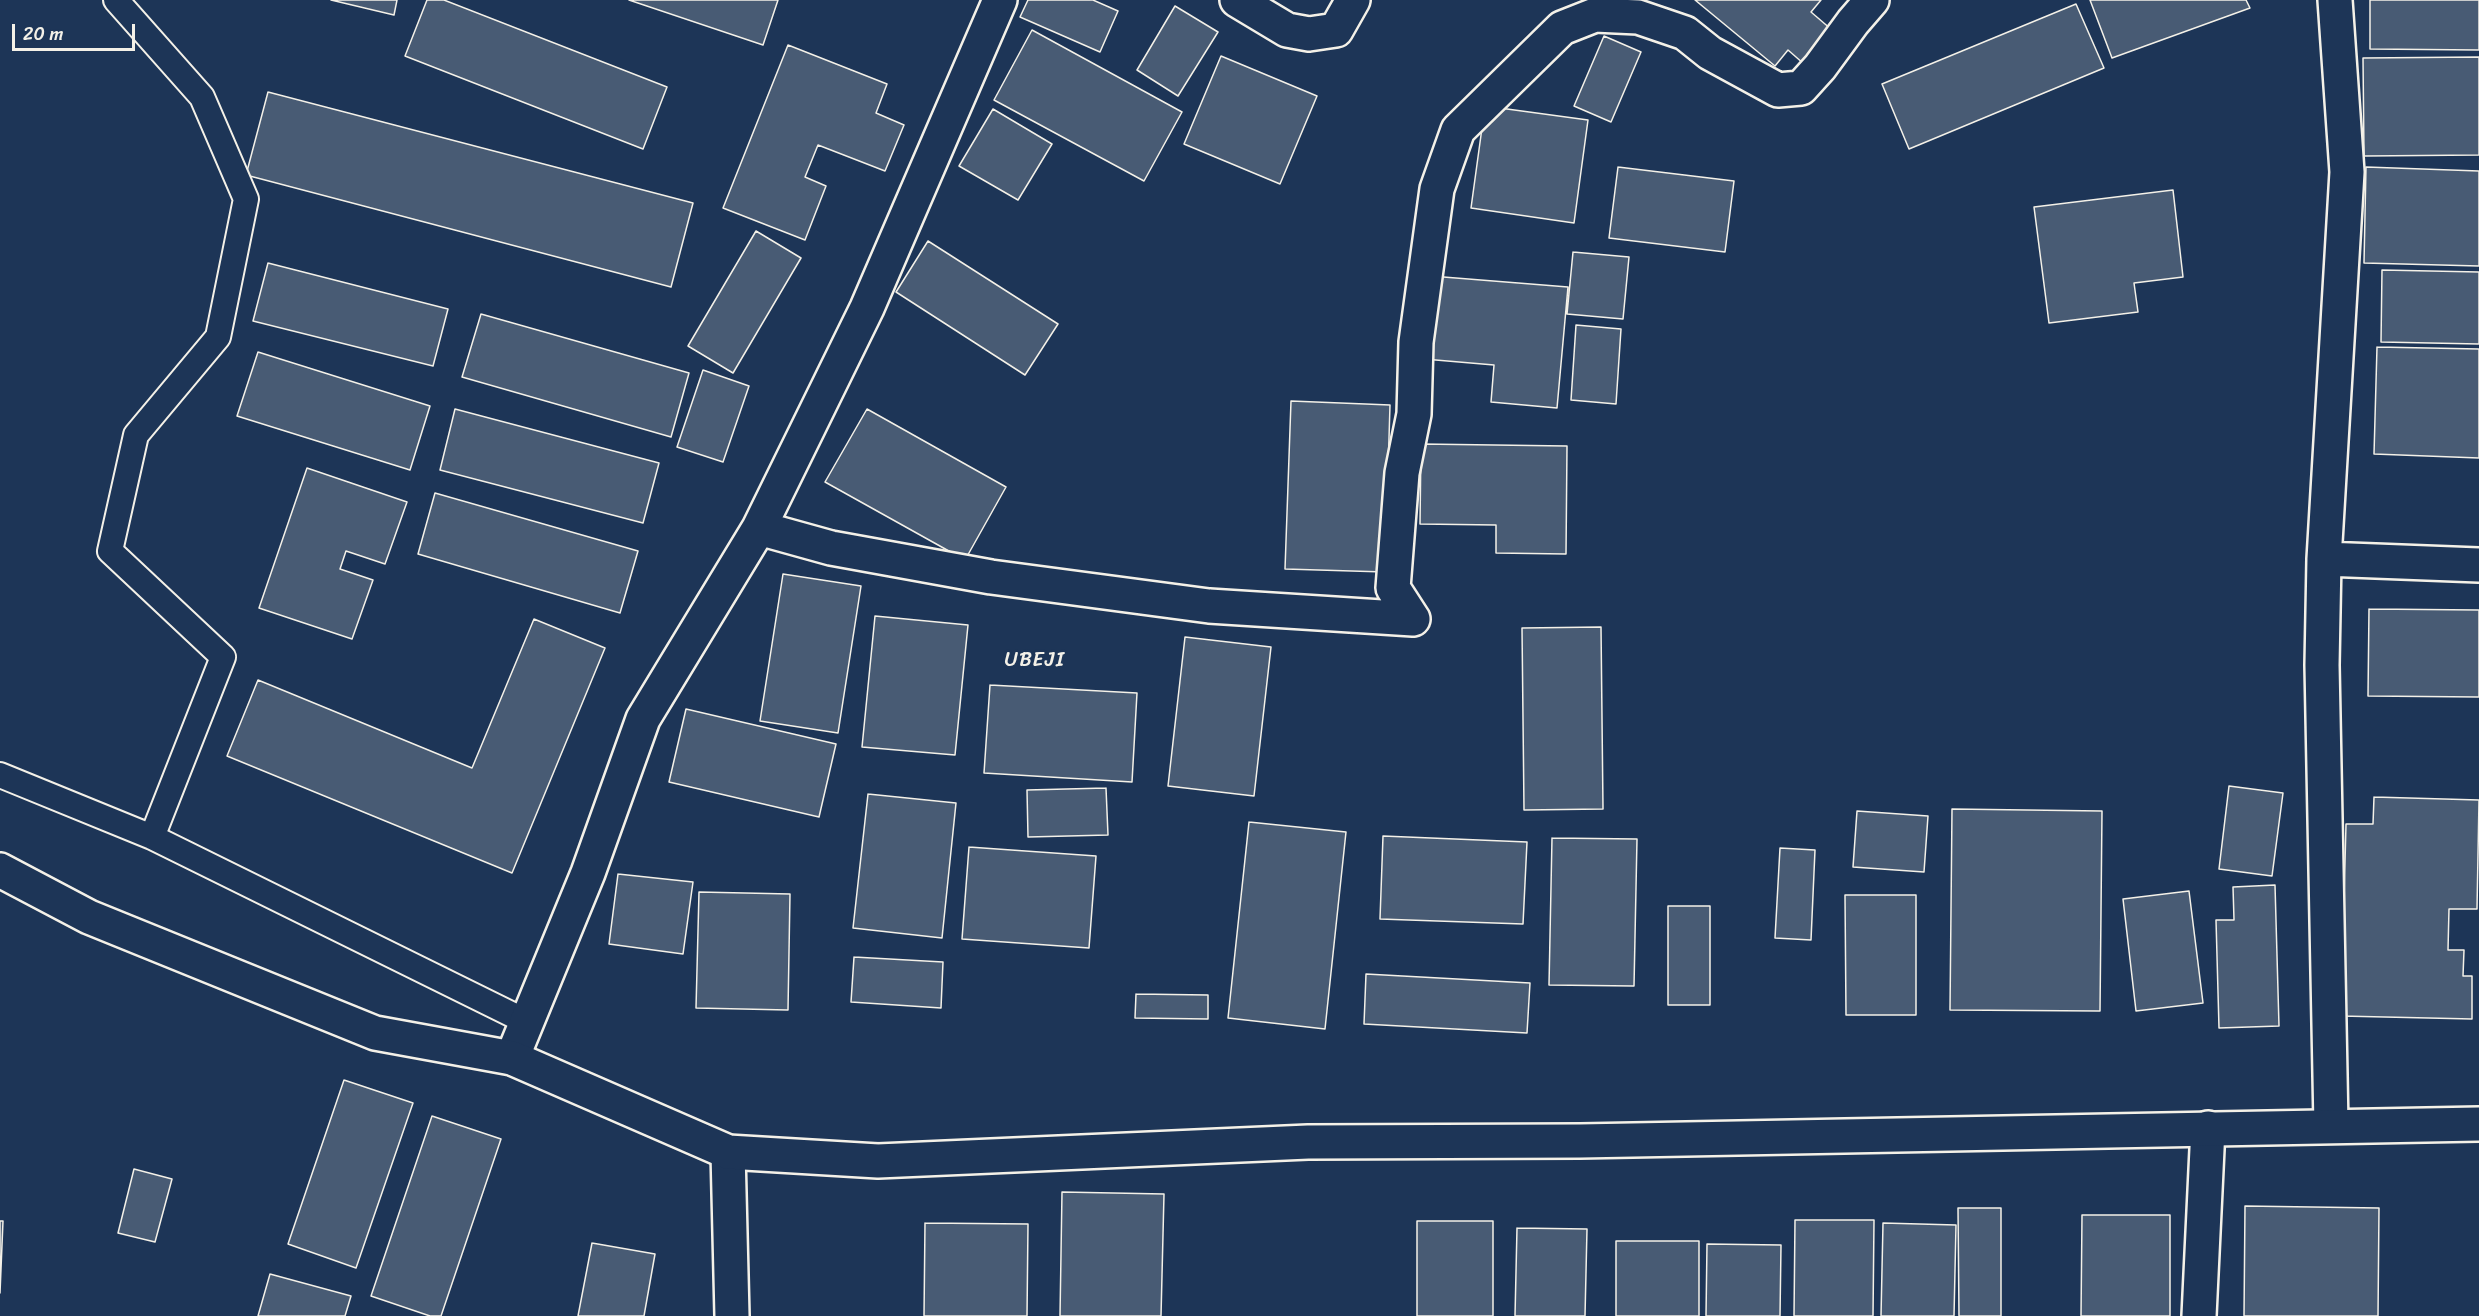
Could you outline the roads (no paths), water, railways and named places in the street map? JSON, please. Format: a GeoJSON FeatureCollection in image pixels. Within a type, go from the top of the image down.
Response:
{"type":"FeatureCollection","features":[{"type":"Feature","properties":{"kind":"street"},"geometry":{"type":"LineString","coordinates":[[512,1058],[588,873],[643,719],[759,528],[867,308],[1000,0]]}},
{"type":"Feature","properties":{"kind":"street"},"geometry":{"type":"LineString","coordinates":[[1237,0],[1287,30],[1309,34],[1336,30],[1353,0]]}},
{"type":"Feature","properties":{"kind":"street"},"geometry":{"type":"LineString","coordinates":[[759,528],[831,548],[991,577],[1209,606],[1413,619],[1393,588],[1402,473],[1414,414],[1416,342],[1437,189],[1458,130],[1562,28],[1595,15],[1625,8],[1685,33],[1710,53],[1778,90],[1801,88],[1872,0]]}},
{"type":"Feature","properties":{"kind":"street"},"geometry":{"type":"LineString","coordinates":[[2331,1126],[2322,666],[2324,559],[2347,172],[2336,0]]}},
{"type":"Feature","properties":{"kind":"street"},"geometry":{"type":"LineString","coordinates":[[2324,559],[2479,565]]}},
{"type":"Feature","properties":{"kind":"street"},"geometry":{"type":"LineString","coordinates":[[0,870],[89,917],[375,1033],[512,1058],[728,1152],[878,1161],[1308,1142],[1580,1141],[2479,1124]]}},
{"type":"Feature","properties":{"kind":"street"},"geometry":{"type":"LineString","coordinates":[[2199,1316],[2208,1128]]}},
{"type":"Feature","properties":{"kind":"street"},"geometry":{"type":"LineString","coordinates":[[728,1152],[732,1316]]}},
{"type":"Feature","properties":{"kind":"lane"},"geometry":{"type":"LineString","coordinates":[[116,0],[202,97],[246,199],[218,336],[136,435],[110,551],[222,657],[152,837]]}},
{"type":"Feature","properties":{"kind":"lane"},"geometry":{"type":"LineString","coordinates":[[0,775],[152,837],[527,1022]]}},
{"type":"Feature","properties":{"kind":"district","name":"UBEJI"},"geometry":{"type":"Point","coordinates":[1035,661]}}]}
